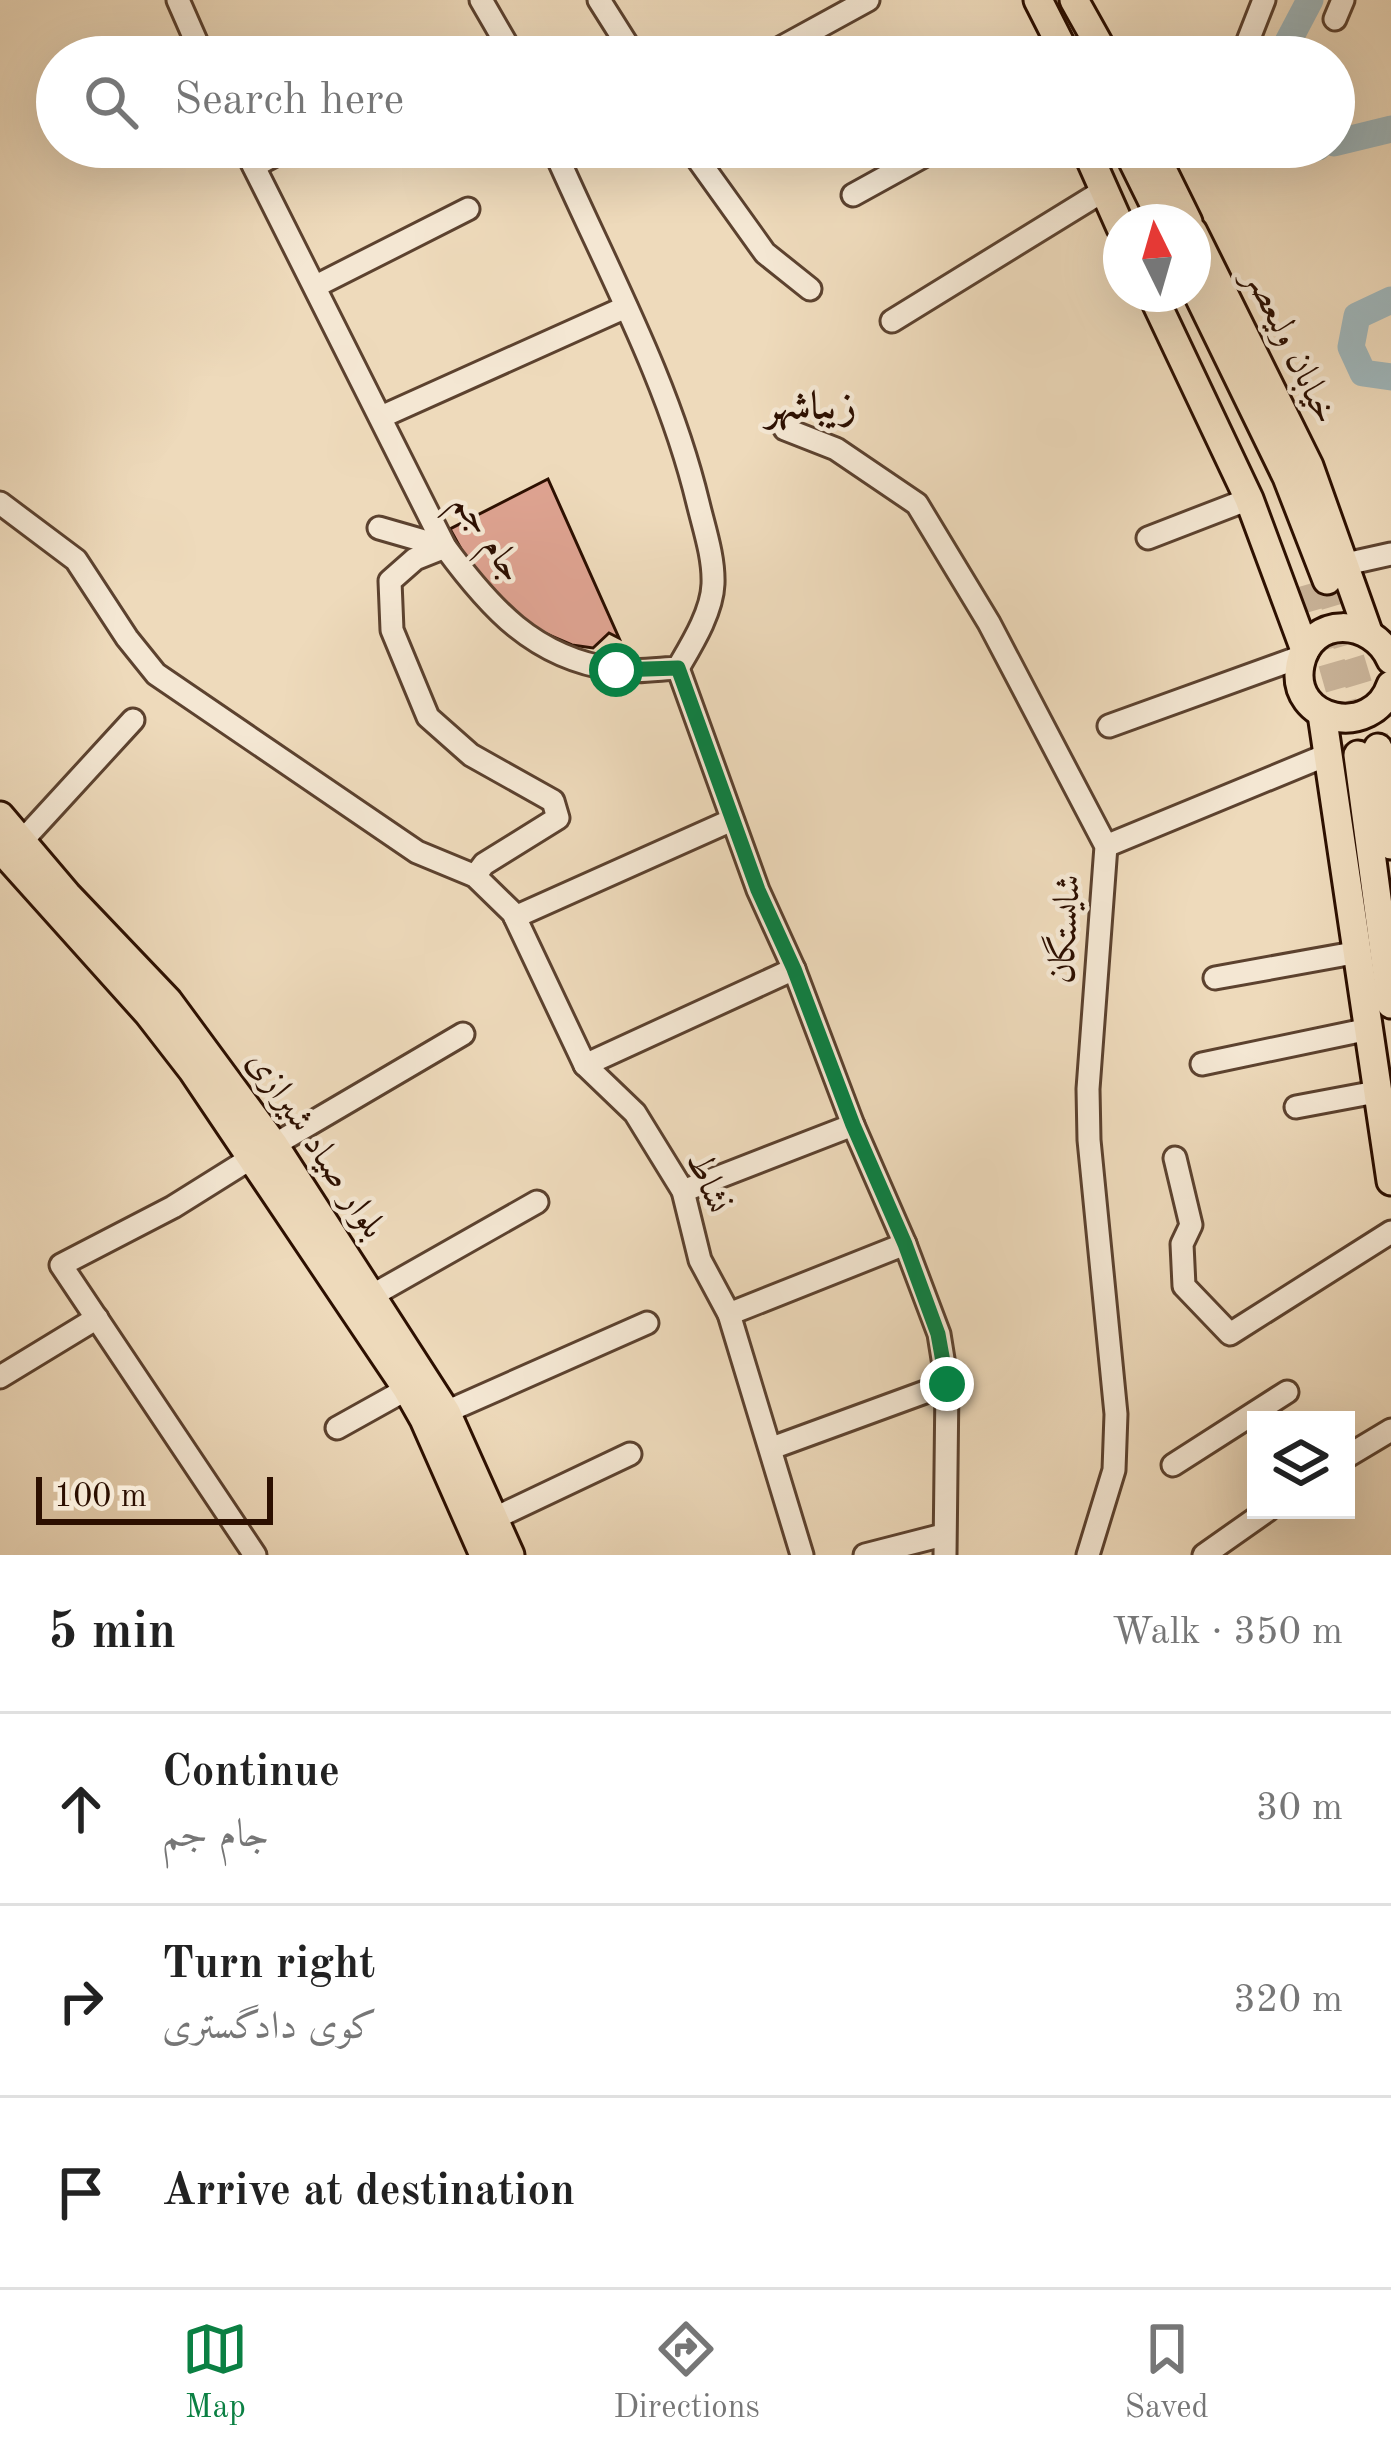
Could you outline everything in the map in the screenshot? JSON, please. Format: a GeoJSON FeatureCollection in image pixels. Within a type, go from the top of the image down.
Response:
{"type":"FeatureCollection","features":[{"type":"Feature","properties":{"kind":"main road"},"geometry":{"type":"LineString","coordinates":[[1034,0],[1043,36]]}},
{"type":"Feature","properties":{"kind":"main road"},"geometry":{"type":"LineString","coordinates":[[1034,0],[1055,36]]}},
{"type":"Feature","properties":{"kind":"main road"},"geometry":{"type":"LineString","coordinates":[[1059,0],[1074,36]]}},
{"type":"Feature","properties":{"kind":"main road"},"geometry":{"type":"LineString","coordinates":[[1074,0],[1094,36]]}},
{"type":"Feature","properties":{"kind":"main road"},"geometry":{"type":"LineString","coordinates":[[1094,168],[1109,204]]}},
{"type":"Feature","properties":{"kind":"main road"},"geometry":{"type":"LineString","coordinates":[[1120,168],[1137,204]]}},
{"type":"Feature","properties":{"kind":"main road"},"geometry":{"type":"LineString","coordinates":[[1136,168],[1153,204]]}},
{"type":"Feature","properties":{"kind":"main road"},"geometry":{"type":"LineString","coordinates":[[1161,168],[1179,204]]}},
{"type":"Feature","properties":{"kind":"main road","name":"خیابان ولیعصر"},"geometry":{"type":"LineString","coordinates":[[1211,268],[1309,466],[1322,577],[1300,686],[1322,714],[1391,1181]]}},
{"type":"Feature","properties":{"kind":"main road","name":"خیابان ولیعصر"},"geometry":{"type":"LineString","coordinates":[[1161,312],[1249,499],[1382,641]]}},
{"type":"Feature","properties":{"kind":"main road"},"geometry":{"type":"LineString","coordinates":[[1189,312],[1272,486],[1322,577]]}},
{"type":"Feature","properties":{"kind":"main road"},"geometry":{"type":"LineString","coordinates":[[1207,312],[1287,477],[1322,577]]}},
{"type":"Feature","properties":{"kind":"main road"},"geometry":{"type":"LineString","coordinates":[[1304,653],[1326,631],[1340,627],[1382,641]]}},
{"type":"Feature","properties":{"kind":"main road"},"geometry":{"type":"LineString","coordinates":[[1322,714],[1341,720],[1360,718],[1378,709],[1390,693]]}},
{"type":"Feature","properties":{"kind":"main road"},"geometry":{"type":"LineString","coordinates":[[1330,760],[1372,740],[1391,845]]}},
{"type":"Feature","properties":{"kind":"main road"},"geometry":{"type":"LineString","coordinates":[[1375,748],[1391,1004]]}},
{"type":"Feature","properties":{"kind":"main road","name":"بلوار صیاد شیرازی"},"geometry":{"type":"LineString","coordinates":[[0,815],[11,844],[62,903],[168,1001],[424,1419],[484,1555]]}},
{"type":"Feature","properties":{"kind":"main road","name":"بلوار صیاد شیرازی"},"geometry":{"type":"LineString","coordinates":[[263,1151],[373,1295],[446,1412],[511,1555]]}},
{"type":"Feature","properties":{"kind":"street"},"geometry":{"type":"LineString","coordinates":[[178,0],[194,36]]}},
{"type":"Feature","properties":{"kind":"street"},"geometry":{"type":"LineString","coordinates":[[481,0],[502,36]]}},
{"type":"Feature","properties":{"kind":"street"},"geometry":{"type":"LineString","coordinates":[[599,0],[621,36]]}},
{"type":"Feature","properties":{"kind":"street"},"geometry":{"type":"LineString","coordinates":[[802,36],[868,0]]}},
{"type":"Feature","properties":{"kind":"street"},"geometry":{"type":"LineString","coordinates":[[1250,36],[1264,0]]}},
{"type":"Feature","properties":{"kind":"street","name":"جام جم"},"geometry":{"type":"LineString","coordinates":[[255,168],[445,547],[486,603],[530,636],[572,659],[616,670],[678,668]]}},
{"type":"Feature","properties":{"kind":"street"},"geometry":{"type":"LineString","coordinates":[[563,168],[688,460],[708,544],[713,586],[698,633],[678,668],[758,890],[794,969],[938,1334],[947,1384],[944,1545],[865,1555]]}},
{"type":"Feature","properties":{"kind":"street"},"geometry":{"type":"LineString","coordinates":[[704,168],[765,253],[810,289]]}},
{"type":"Feature","properties":{"kind":"street"},"geometry":{"type":"LineString","coordinates":[[854,196],[903,168]]}},
{"type":"Feature","properties":{"kind":"street"},"geometry":{"type":"LineString","coordinates":[[892,321],[1103,191]]}},
{"type":"Feature","properties":{"kind":"street"},"geometry":{"type":"LineString","coordinates":[[316,286],[468,209]]}},
{"type":"Feature","properties":{"kind":"street"},"geometry":{"type":"LineString","coordinates":[[381,418],[626,308]]}},
{"type":"Feature","properties":{"kind":"street","name":"شایستگان"},"geometry":{"type":"LineString","coordinates":[[785,429],[836,449],[917,504],[989,623],[1106,846],[1088,1140],[1117,1414],[1114,1470],[1088,1555]]}},
{"type":"Feature","properties":{"kind":"street"},"geometry":{"type":"LineString","coordinates":[[1148,538],[1249,499]]}},
{"type":"Feature","properties":{"kind":"street"},"geometry":{"type":"LineString","coordinates":[[0,503],[76,560],[156,674],[416,852],[476,875],[484,864],[557,818],[554,801],[471,755],[428,717],[392,630],[390,580],[415,559],[445,547]]}},
{"type":"Feature","properties":{"kind":"street"},"geometry":{"type":"LineString","coordinates":[[379,528],[445,547]]}},
{"type":"Feature","properties":{"kind":"street"},"geometry":{"type":"LineString","coordinates":[[1322,577],[1391,554]]}},
{"type":"Feature","properties":{"kind":"street"},"geometry":{"type":"LineString","coordinates":[[1109,726],[1304,653]]}},
{"type":"Feature","properties":{"kind":"street"},"geometry":{"type":"LineString","coordinates":[[11,844],[133,719]]}},
{"type":"Feature","properties":{"kind":"street"},"geometry":{"type":"LineString","coordinates":[[1106,846],[1330,760]]}},
{"type":"Feature","properties":{"kind":"street"},"geometry":{"type":"LineString","coordinates":[[514,917],[732,820]]}},
{"type":"Feature","properties":{"kind":"street","name":"نشاط"},"geometry":{"type":"LineString","coordinates":[[476,875],[514,917],[585,1065],[635,1114],[683,1191],[700,1260],[729,1314],[802,1555]]}},
{"type":"Feature","properties":{"kind":"street"},"geometry":{"type":"LineString","coordinates":[[1215,977],[1359,952]]}},
{"type":"Feature","properties":{"kind":"street"},"geometry":{"type":"LineString","coordinates":[[585,1065],[794,969]]}},
{"type":"Feature","properties":{"kind":"street"},"geometry":{"type":"LineString","coordinates":[[1202,1064],[1369,1029]]}},
{"type":"Feature","properties":{"kind":"street"},"geometry":{"type":"LineString","coordinates":[[255,1555],[61,1265],[173,1207],[463,1034]]}},
{"type":"Feature","properties":{"kind":"street"},"geometry":{"type":"LineString","coordinates":[[1296,1107],[1376,1092]]}},
{"type":"Feature","properties":{"kind":"street"},"geometry":{"type":"LineString","coordinates":[[683,1191],[853,1125]]}},
{"type":"Feature","properties":{"kind":"street"},"geometry":{"type":"LineString","coordinates":[[1175,1158],[1191,1225],[1182,1244],[1184,1286],[1230,1334],[1391,1232]]}},
{"type":"Feature","properties":{"kind":"street"},"geometry":{"type":"LineString","coordinates":[[373,1295],[537,1202]]}},
{"type":"Feature","properties":{"kind":"street"},"geometry":{"type":"LineString","coordinates":[[729,1314],[905,1244]]}},
{"type":"Feature","properties":{"kind":"street"},"geometry":{"type":"LineString","coordinates":[[0,1377],[97,1318]]}},
{"type":"Feature","properties":{"kind":"street"},"geometry":{"type":"LineString","coordinates":[[446,1412],[646,1323]]}},
{"type":"Feature","properties":{"kind":"street"},"geometry":{"type":"LineString","coordinates":[[772,1448],[947,1384]]}},
{"type":"Feature","properties":{"kind":"street"},"geometry":{"type":"LineString","coordinates":[[337,1428],[406,1389]]}},
{"type":"Feature","properties":{"kind":"street"},"geometry":{"type":"LineString","coordinates":[[1271,1411],[1287,1391]]}},
{"type":"Feature","properties":{"kind":"street"},"geometry":{"type":"LineString","coordinates":[[1173,1465],[1247,1426]]}},
{"type":"Feature","properties":{"kind":"street"},"geometry":{"type":"LineString","coordinates":[[1355,1452],[1391,1430]]}},
{"type":"Feature","properties":{"kind":"street"},"geometry":{"type":"LineString","coordinates":[[494,1519],[630,1454]]}},
{"type":"Feature","properties":{"kind":"street"},"geometry":{"type":"LineString","coordinates":[[1204,1555],[1255,1519]]}},
{"type":"Feature","properties":{"kind":"building"},"geometry":{"type":"Polygon","coordinates":[[[548,479],[619,638],[609,633],[593,648],[572,645],[523,624],[481,585],[450,529],[548,479]]]}},
{"type":"Feature","properties":{"kind":"waterway"},"geometry":{"type":"LineString","coordinates":[[1291,36],[1310,0]]}},
{"type":"Feature","properties":{"kind":"waterway"},"geometry":{"type":"LineString","coordinates":[[1355,138],[1391,129]]}},
{"type":"Feature","properties":{"kind":"waterway"},"geometry":{"type":"LineString","coordinates":[[1391,300],[1357,316],[1351,347],[1363,373],[1391,377]]}},
{"type":"Feature","properties":{"kind":"tunnel"},"geometry":{"type":"LineString","coordinates":[[1327,580],[1378,748]]}},
{"type":"Feature","properties":{"kind":"tunnel"},"geometry":{"type":"LineString","coordinates":[[1309,584],[1358,755]]}},
{"type":"Feature","properties":{"kind":"district","name":"زیباشهر"},"geometry":{"type":"Point","coordinates":[811,407]}},
{"type":"Feature","properties":{"kind":"route"},"geometry":{"type":"LineString","coordinates":[[616,670],[678,668],[758,890],[905,1244],[938,1334],[947,1384]]}}]}
